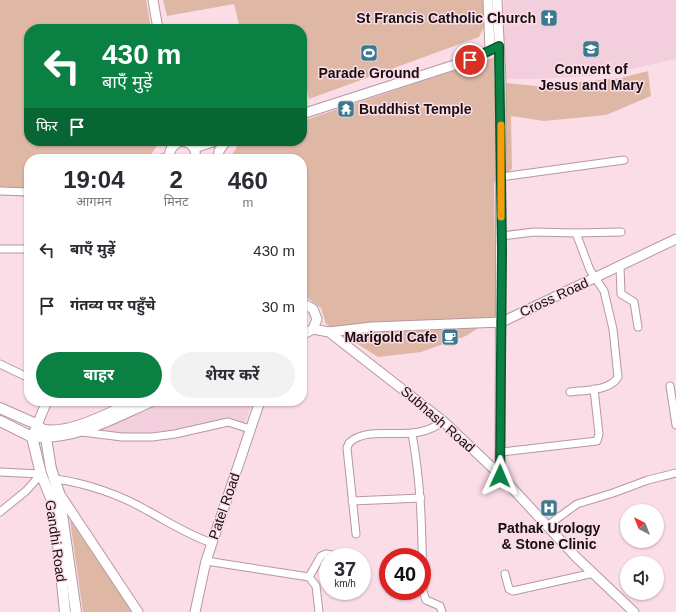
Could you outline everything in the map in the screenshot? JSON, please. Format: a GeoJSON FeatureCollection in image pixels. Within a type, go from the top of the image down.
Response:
{"type":"FeatureCollection","features":[{"type":"Feature","properties":{"kind":"main road"},"geometry":{"type":"LineString","coordinates":[[0,408],[41,431]]}},
{"type":"Feature","properties":{"kind":"main road"},"geometry":{"type":"LineString","coordinates":[[0,421],[32,437]]}},
{"type":"Feature","properties":{"kind":"main road","name":"Gandhi Road"},"geometry":{"type":"LineString","coordinates":[[41,431],[59,493],[76,612]]}},
{"type":"Feature","properties":{"kind":"main road","name":"Gandhi Road"},"geometry":{"type":"LineString","coordinates":[[32,437],[41,474],[54,505],[66,612]]}},
{"type":"Feature","properties":{"kind":"street"},"geometry":{"type":"LineString","coordinates":[[153,0],[157,24]]}},
{"type":"Feature","properties":{"kind":"street"},"geometry":{"type":"LineString","coordinates":[[488,0],[491,23],[490,50]]}},
{"type":"Feature","properties":{"kind":"street"},"geometry":{"type":"LineString","coordinates":[[497,0],[499,46],[502,322],[500,476]]}},
{"type":"Feature","properties":{"kind":"street"},"geometry":{"type":"LineString","coordinates":[[307,112],[470,60],[499,46]]}},
{"type":"Feature","properties":{"kind":"street"},"geometry":{"type":"LineString","coordinates":[[191,146],[194,148],[195,154]]}},
{"type":"Feature","properties":{"kind":"street"},"geometry":{"type":"LineString","coordinates":[[194,148],[200,146]]}},
{"type":"Feature","properties":{"kind":"street"},"geometry":{"type":"LineString","coordinates":[[501,177],[624,160]]}},
{"type":"Feature","properties":{"kind":"street"},"geometry":{"type":"LineString","coordinates":[[0,191],[24,192]]}},
{"type":"Feature","properties":{"kind":"street"},"geometry":{"type":"LineString","coordinates":[[501,236],[534,232],[621,232]]}},
{"type":"Feature","properties":{"kind":"street"},"geometry":{"type":"LineString","coordinates":[[570,392],[609,386],[615,383],[618,377],[613,329],[604,291],[583,256],[576,233]]}},
{"type":"Feature","properties":{"kind":"street","name":"Cross Road"},"geometry":{"type":"LineString","coordinates":[[329,332],[372,327],[502,322],[676,239]]}},
{"type":"Feature","properties":{"kind":"street"},"geometry":{"type":"LineString","coordinates":[[0,249],[24,249]]}},
{"type":"Feature","properties":{"kind":"street"},"geometry":{"type":"LineString","coordinates":[[620,266],[621,294],[634,302],[638,327]]}},
{"type":"Feature","properties":{"kind":"street"},"geometry":{"type":"LineString","coordinates":[[307,304],[316,313],[317,319],[313,329],[310,333],[307,334]]}},
{"type":"Feature","properties":{"kind":"street","name":"Subhash Road"},"geometry":{"type":"LineString","coordinates":[[313,329],[329,332],[443,421],[500,476],[576,557],[634,612]]}},
{"type":"Feature","properties":{"kind":"street"},"geometry":{"type":"LineString","coordinates":[[0,364],[24,376]]}},
{"type":"Feature","properties":{"kind":"street"},"geometry":{"type":"LineString","coordinates":[[670,386],[676,425]]}},
{"type":"Feature","properties":{"kind":"street"},"geometry":{"type":"LineString","coordinates":[[501,452],[597,441],[599,434],[594,389]]}},
{"type":"Feature","properties":{"kind":"street"},"geometry":{"type":"LineString","coordinates":[[41,431],[46,406]]}},
{"type":"Feature","properties":{"kind":"street"},"geometry":{"type":"LineString","coordinates":[[32,437],[41,431],[62,429],[79,425],[123,406]]}},
{"type":"Feature","properties":{"kind":"street"},"geometry":{"type":"LineString","coordinates":[[82,432],[142,406]]}},
{"type":"Feature","properties":{"kind":"street","name":"Patel Road"},"geometry":{"type":"LineString","coordinates":[[195,612],[206,560],[258,406]]}},
{"type":"Feature","properties":{"kind":"street"},"geometry":{"type":"LineString","coordinates":[[356,534],[347,448],[349,443],[354,439],[368,435],[412,434],[434,429],[443,421]]}},
{"type":"Feature","properties":{"kind":"street"},"geometry":{"type":"LineString","coordinates":[[32,437],[41,431],[82,432],[122,437],[152,437],[175,434],[228,422],[250,429]]}},
{"type":"Feature","properties":{"kind":"street"},"geometry":{"type":"LineString","coordinates":[[412,434],[421,498],[423,592],[426,600],[440,606],[442,612]]}},
{"type":"Feature","properties":{"kind":"street"},"geometry":{"type":"LineString","coordinates":[[0,472],[41,474]]}},
{"type":"Feature","properties":{"kind":"street"},"geometry":{"type":"LineString","coordinates":[[547,526],[565,511],[577,504],[648,480],[676,473]]}},
{"type":"Feature","properties":{"kind":"street"},"geometry":{"type":"LineString","coordinates":[[0,512],[26,491],[41,474]]}},
{"type":"Feature","properties":{"kind":"street"},"geometry":{"type":"LineString","coordinates":[[55,478],[69,480],[120,498],[148,511],[185,532],[212,543]]}},
{"type":"Feature","properties":{"kind":"street"},"geometry":{"type":"LineString","coordinates":[[59,493],[138,612]]}},
{"type":"Feature","properties":{"kind":"street"},"geometry":{"type":"LineString","coordinates":[[352,501],[421,498]]}},
{"type":"Feature","properties":{"kind":"street"},"geometry":{"type":"LineString","coordinates":[[308,577],[319,559]]}},
{"type":"Feature","properties":{"kind":"street"},"geometry":{"type":"LineString","coordinates":[[206,560],[308,577],[316,586],[319,612]]}},
{"type":"Feature","properties":{"kind":"street"},"geometry":{"type":"LineString","coordinates":[[505,574],[509,589],[513,591],[594,573]]}},
{"type":"Feature","properties":{"kind":"shaded area"},"geometry":{"type":"Polygon","coordinates":[[[0,0],[146,0],[150,24],[24,24],[24,146],[157,146],[151,154],[24,154],[24,197],[0,195],[0,0]]]}},
{"type":"Feature","properties":{"kind":"shaded area","name":"Parade Ground"},"geometry":{"type":"Polygon","coordinates":[[[163,0],[493,0],[494,6],[479,37],[309,99],[307,90],[307,24],[239,24],[234,4],[167,16],[163,0]]]}},
{"type":"Feature","properties":{"kind":"shaded area","name":"Convent of Jesus and Mary"},"geometry":{"type":"Polygon","coordinates":[[[504,0],[676,0],[676,59],[590,76],[542,79],[507,79],[503,24],[504,0]]]}},
{"type":"Feature","properties":{"kind":"shaded area"},"geometry":{"type":"Polygon","coordinates":[[[495,57],[494,82],[537,86],[621,78],[648,71],[651,96],[606,115],[544,121],[511,116],[512,169],[494,183],[496,316],[466,336],[421,352],[378,357],[326,324],[321,308],[307,298],[307,154],[232,154],[238,146],[307,146],[307,119],[495,57]]]}},
{"type":"Feature","properties":{"kind":"shaded area"},"geometry":{"type":"Polygon","coordinates":[[[152,406],[251,406],[245,422],[135,434],[97,431],[152,406]]]}},
{"type":"Feature","properties":{"kind":"shaded area"},"geometry":{"type":"Polygon","coordinates":[[[70,520],[132,612],[83,612],[70,520]]]}},
{"type":"Feature","properties":{"kind":"slow traffic"},"geometry":{"type":"LineString","coordinates":[[501,125],[501,217]]}},
{"type":"Feature","properties":{"kind":"place","name":"St Francis Catholic Church"},"geometry":{"type":"Point","coordinates":[549,18]}},
{"type":"Feature","properties":{"kind":"place","name":"Convent of Jesus and Mary"},"geometry":{"type":"Point","coordinates":[591,49]}},
{"type":"Feature","properties":{"kind":"place","name":"Parade Ground"},"geometry":{"type":"Point","coordinates":[369,53]}},
{"type":"Feature","properties":{"kind":"place","name":"Buddhist Temple"},"geometry":{"type":"Point","coordinates":[346,109]}},
{"type":"Feature","properties":{"kind":"place","name":"Marigold Cafe"},"geometry":{"type":"Point","coordinates":[450,337]}},
{"type":"Feature","properties":{"kind":"place","name":"Pathak Urology & Stone Clinic"},"geometry":{"type":"Point","coordinates":[549,508]}},
{"type":"Feature","properties":{"kind":"route"},"geometry":{"type":"LineString","coordinates":[[470,60],[499,46],[501,79],[502,250],[500,476]]}}]}
